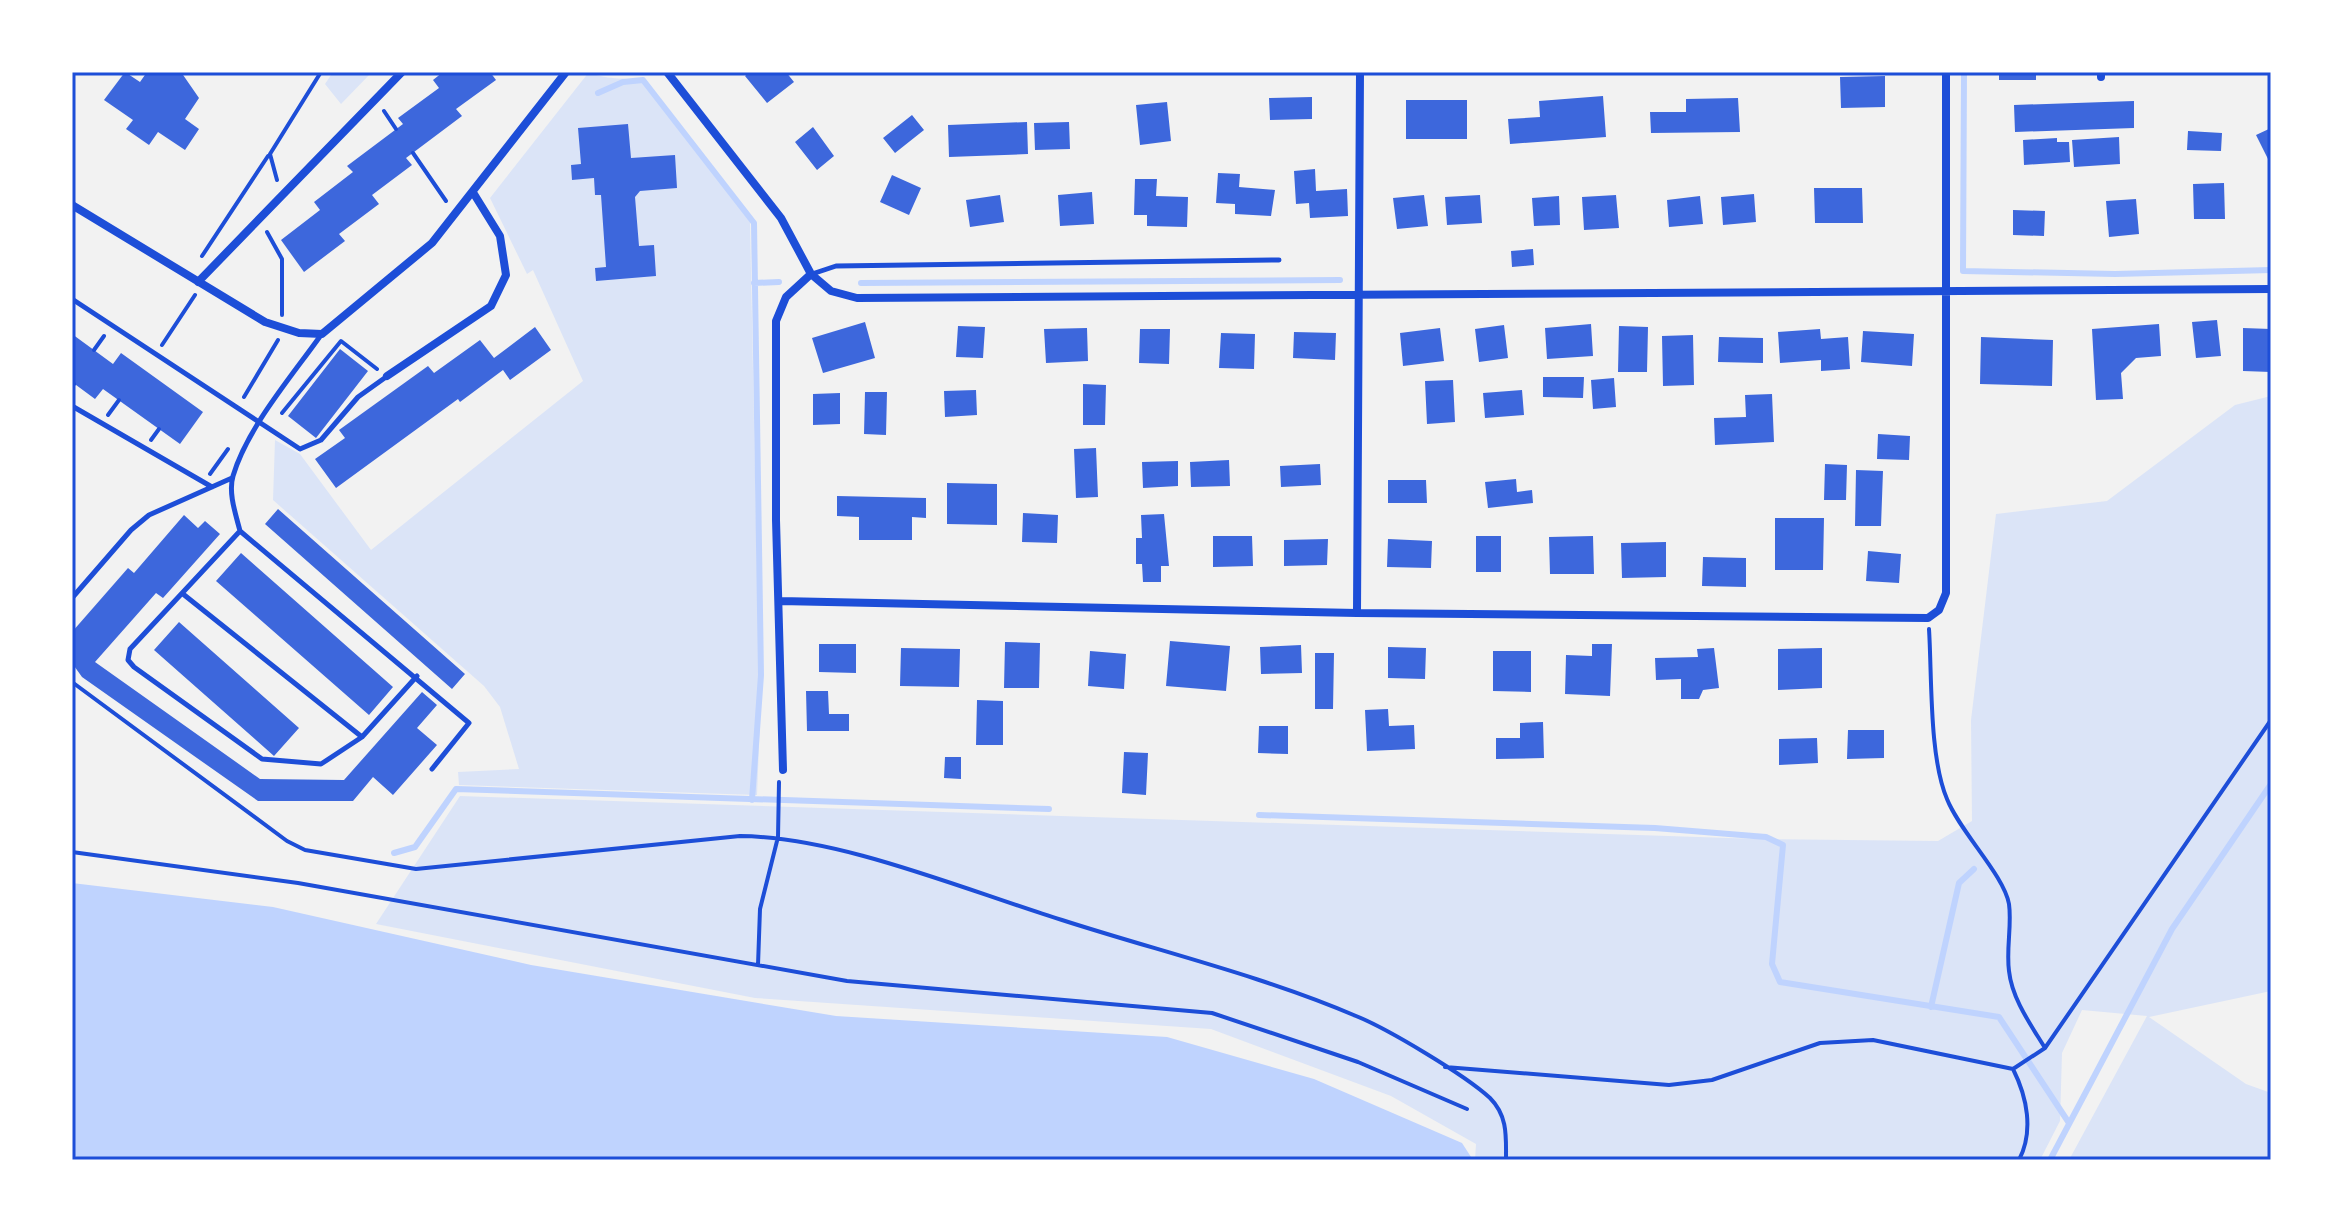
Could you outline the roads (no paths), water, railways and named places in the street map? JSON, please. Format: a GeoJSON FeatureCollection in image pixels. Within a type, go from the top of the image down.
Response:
{"type":"FeatureCollection","features":[{"type":"Feature","properties":{"kind":"street"},"geometry":{"type":"LineString","coordinates":[[200,284],[283,193],[402,72]]}},
{"type":"Feature","properties":{"kind":"street"},"geometry":{"type":"LineString","coordinates":[[72,205],[265,322],[281,328],[322,334],[432,243],[474,194],[566,72]]}},
{"type":"Feature","properties":{"kind":"street"},"geometry":{"type":"LineString","coordinates":[[667,72],[781,218],[811,274],[831,291],[857,298],[2271,289]]}},
{"type":"Feature","properties":{"kind":"street"},"geometry":{"type":"LineString","coordinates":[[1357,613],[1360,72]]}},
{"type":"Feature","properties":{"kind":"street"},"geometry":{"type":"LineString","coordinates":[[780,601],[1357,613],[1928,618],[1939,610],[1946,593],[1946,72]]}},
{"type":"Feature","properties":{"kind":"street"},"geometry":{"type":"LineString","coordinates":[[387,376],[491,306],[506,275],[500,236],[474,194]]}},
{"type":"Feature","properties":{"kind":"street"},"geometry":{"type":"LineString","coordinates":[[783,770],[776,520],[776,321],[786,297],[811,274]]}},
{"type":"Feature","properties":{"kind":"lane"},"geometry":{"type":"LineString","coordinates":[[811,274],[836,266],[1279,260]]}},
{"type":"Feature","properties":{"kind":"lane"},"geometry":{"type":"LineString","coordinates":[[72,299],[300,449],[321,440],[358,397],[387,376]]}},
{"type":"Feature","properties":{"kind":"lane"},"geometry":{"type":"LineString","coordinates":[[322,334],[260,421],[232,478],[240,531],[417,676],[469,723],[432,769]]}},
{"type":"Feature","properties":{"kind":"lane"},"geometry":{"type":"LineString","coordinates":[[72,406],[213,488]]}},
{"type":"Feature","properties":{"kind":"lane"},"geometry":{"type":"LineString","coordinates":[[72,598],[131,530],[149,515],[232,478]]}},
{"type":"Feature","properties":{"kind":"lane"},"geometry":{"type":"LineString","coordinates":[[240,531],[130,649],[128,660],[134,667],[262,759],[321,764],[362,737],[417,676]]}},
{"type":"Feature","properties":{"kind":"lane"},"geometry":{"type":"LineString","coordinates":[[183,594],[362,737]]}},
{"type":"Feature","properties":{"kind":"water"},"geometry":{"type":"Polygon","coordinates":[[[72,883],[273,907],[531,965],[836,1016],[1167,1037],[1314,1079],[1462,1143],[1473,1160],[86,1160],[72,1155],[72,883]]]}},
{"type":"Feature","properties":{"kind":"waterway"},"geometry":{"type":"LineString","coordinates":[[1964,72],[1963,271],[2115,274],[2271,270]]}},
{"type":"Feature","properties":{"kind":"waterway"},"geometry":{"type":"LineString","coordinates":[[598,93],[623,82],[643,80],[754,223],[761,675],[752,800]]}},
{"type":"Feature","properties":{"kind":"waterway"},"geometry":{"type":"LineString","coordinates":[[861,283],[1340,280]]}},
{"type":"Feature","properties":{"kind":"waterway"},"geometry":{"type":"LineString","coordinates":[[754,283],[779,282]]}},
{"type":"Feature","properties":{"kind":"waterway"},"geometry":{"type":"LineString","coordinates":[[2050,1160],[2172,929],[2271,784]]}},
{"type":"Feature","properties":{"kind":"waterway"},"geometry":{"type":"LineString","coordinates":[[394,853],[415,847],[456,789],[1049,809]]}},
{"type":"Feature","properties":{"kind":"waterway"},"geometry":{"type":"LineString","coordinates":[[1259,815],[1655,828],[1766,837],[1783,845],[1772,964],[1780,982],[1999,1017],[2069,1123]]}},
{"type":"Feature","properties":{"kind":"waterway"},"geometry":{"type":"LineString","coordinates":[[1931,1007],[1959,883],[1974,869]]}}]}
